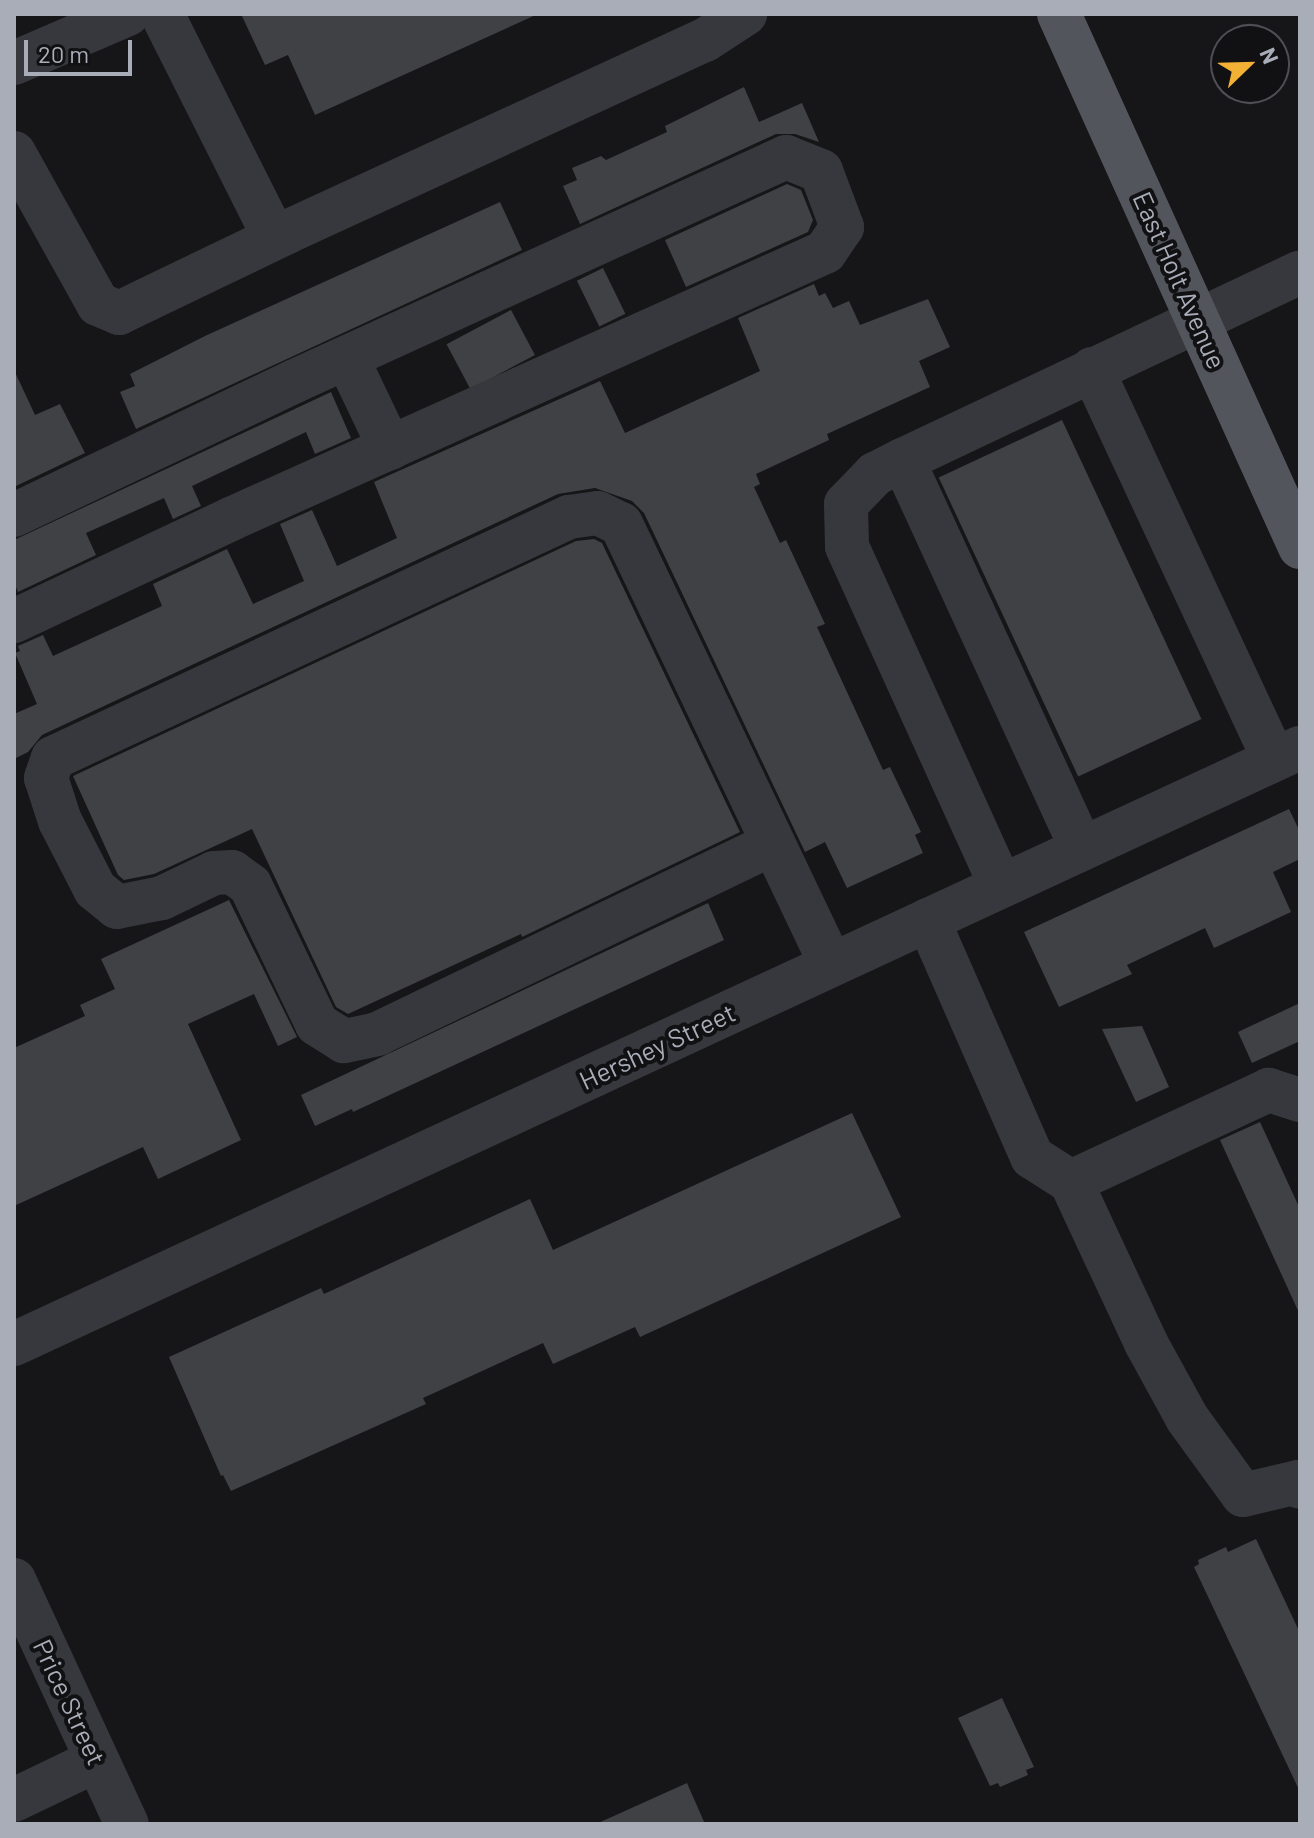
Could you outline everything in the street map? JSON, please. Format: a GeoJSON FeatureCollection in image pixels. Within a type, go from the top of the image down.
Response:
{"type":"FeatureCollection","features":[{"type":"Feature","properties":{"kind":"main road","name":"East Holt Avenue"},"geometry":{"type":"LineString","coordinates":[[1059,14],[1197,319],[1295,520]]}},
{"type":"Feature","properties":{"kind":"street"},"geometry":{"type":"LineString","coordinates":[[14,63],[128,14]]}},
{"type":"Feature","properties":{"kind":"street"},"geometry":{"type":"LineString","coordinates":[[162,14],[271,231],[287,232]]}},
{"type":"Feature","properties":{"kind":"street"},"geometry":{"type":"LineString","coordinates":[[14,153],[98,304],[119,313],[287,232],[705,40],[745,14]]}},
{"type":"Feature","properties":{"kind":"street"},"geometry":{"type":"LineString","coordinates":[[14,515],[786,157],[821,171],[842,227],[825,252],[14,621]]}},
{"type":"Feature","properties":{"kind":"street"},"geometry":{"type":"LineString","coordinates":[[1001,886],[847,546],[846,504],[875,474],[1300,272]]}},
{"type":"Feature","properties":{"kind":"street"},"geometry":{"type":"LineString","coordinates":[[347,358],[390,448]]}},
{"type":"Feature","properties":{"kind":"street"},"geometry":{"type":"LineString","coordinates":[[1092,369],[1287,754]]}},
{"type":"Feature","properties":{"kind":"street"},"geometry":{"type":"LineString","coordinates":[[903,460],[1082,849]]}},
{"type":"Feature","properties":{"kind":"street"},"geometry":{"type":"LineString","coordinates":[[772,844],[378,1034],[344,1041],[317,1024],[250,885],[232,872],[214,873],[162,898],[117,907],[95,889],[60,821],[46,778],[53,758],[569,517],[598,513],[621,524],[831,965]]}},
{"type":"Feature","properties":{"kind":"street","name":"Hershey Street"},"geometry":{"type":"LineString","coordinates":[[14,1344],[1287,754]]}},
{"type":"Feature","properties":{"kind":"street"},"geometry":{"type":"LineString","coordinates":[[928,920],[1032,1157],[1071,1182],[1152,1356],[1187,1418],[1243,1495],[1298,1482],[1300,1487]]}},
{"type":"Feature","properties":{"kind":"street"},"geometry":{"type":"LineString","coordinates":[[1071,1182],[1269,1090],[1300,1100]]}},
{"type":"Feature","properties":{"kind":"street","name":"Price Street"},"geometry":{"type":"LineString","coordinates":[[18,1601],[127,1824]]}},
{"type":"Feature","properties":{"kind":"street"},"geometry":{"type":"LineString","coordinates":[[14,1800],[97,1760]]}},
{"type":"Feature","properties":{"kind":"building"},"geometry":{"type":"Polygon","coordinates":[[[241,14],[538,14],[315,115],[288,55],[265,65],[241,14]]]}},
{"type":"Feature","properties":{"kind":"building"},"geometry":{"type":"Polygon","coordinates":[[[744,87],[759,122],[802,103],[819,142],[795,134],[776,134],[580,224],[563,186],[577,180],[572,168],[601,156],[606,160],[667,132],[665,126],[744,87]]]}},
{"type":"Feature","properties":{"kind":"building"},"geometry":{"type":"Polygon","coordinates":[[[787,184],[801,190],[813,220],[808,232],[686,287],[665,240],[787,184]]]}},
{"type":"Feature","properties":{"kind":"building"},"geometry":{"type":"Polygon","coordinates":[[[500,202],[522,250],[136,429],[120,392],[135,386],[130,374],[205,336],[500,202]]]}},
{"type":"Feature","properties":{"kind":"building"},"geometry":{"type":"Polygon","coordinates":[[[603,268],[625,314],[599,327],[577,281],[603,268]]]}},
{"type":"Feature","properties":{"kind":"building"},"geometry":{"type":"Polygon","coordinates":[[[814,284],[819,296],[825,293],[833,308],[849,301],[860,325],[928,299],[950,347],[919,361],[930,387],[827,434],[829,440],[756,474],[760,484],[754,487],[780,543],[786,540],[825,624],[817,627],[883,770],[890,767],[921,832],[915,835],[923,853],[847,888],[825,842],[805,852],[644,513],[632,501],[595,488],[558,494],[42,735],[28,752],[14,759],[14,714],[37,704],[15,653],[20,651],[18,646],[43,635],[53,656],[162,606],[153,584],[227,549],[253,604],[304,581],[280,524],[312,510],[337,566],[397,538],[374,482],[600,381],[625,433],[760,371],[738,318],[814,284]]]}},
{"type":"Feature","properties":{"kind":"building"},"geometry":{"type":"Polygon","coordinates":[[[511,310],[535,355],[470,389],[447,344],[511,310]]]}},
{"type":"Feature","properties":{"kind":"building"},"geometry":{"type":"Polygon","coordinates":[[[14,370],[35,415],[60,404],[85,453],[14,487],[14,370]]]}},
{"type":"Feature","properties":{"kind":"building"},"geometry":{"type":"Polygon","coordinates":[[[331,392],[351,438],[315,454],[306,432],[192,486],[201,506],[173,519],[164,498],[86,533],[96,555],[18,592],[14,583],[14,540],[331,392]]]}},
{"type":"Feature","properties":{"kind":"building"},"geometry":{"type":"Polygon","coordinates":[[[1062,420],[1201,719],[1078,777],[939,477],[1062,420]]]}},
{"type":"Feature","properties":{"kind":"building"},"geometry":{"type":"Polygon","coordinates":[[[594,539],[602,543],[740,832],[522,937],[521,934],[348,1014],[336,1007],[252,829],[154,874],[124,880],[118,875],[73,776],[576,541],[594,539]]]}},
{"type":"Feature","properties":{"kind":"building"},"geometry":{"type":"Polygon","coordinates":[[[1289,809],[1300,832],[1300,859],[1273,872],[1291,912],[1214,948],[1205,928],[1127,965],[1132,974],[1059,1007],[1024,932],[1289,809]]]}},
{"type":"Feature","properties":{"kind":"building"},"geometry":{"type":"Polygon","coordinates":[[[229,900],[297,1037],[278,1046],[254,994],[188,1024],[241,1140],[158,1179],[143,1147],[14,1206],[14,1048],[85,1016],[80,1005],[115,989],[101,959],[229,900]]]}},
{"type":"Feature","properties":{"kind":"building"},"geometry":{"type":"Polygon","coordinates":[[[708,903],[724,940],[353,1112],[352,1109],[315,1126],[301,1095],[708,903]]]}},
{"type":"Feature","properties":{"kind":"building"},"geometry":{"type":"Polygon","coordinates":[[[1300,1003],[1300,1041],[1252,1063],[1238,1032],[1300,1003]]]}},
{"type":"Feature","properties":{"kind":"building"},"geometry":{"type":"Polygon","coordinates":[[[1142,1026],[1169,1087],[1136,1102],[1102,1029],[1142,1026]]]}},
{"type":"Feature","properties":{"kind":"building"},"geometry":{"type":"Polygon","coordinates":[[[852,1113],[901,1217],[640,1337],[635,1327],[553,1364],[543,1343],[423,1398],[426,1404],[231,1491],[221,1476],[169,1357],[321,1288],[324,1294],[530,1199],[553,1250],[852,1113]]]}},
{"type":"Feature","properties":{"kind":"building"},"geometry":{"type":"Polygon","coordinates":[[[1260,1122],[1300,1209],[1300,1315],[1220,1140],[1260,1122]]]}},
{"type":"Feature","properties":{"kind":"building"},"geometry":{"type":"Polygon","coordinates":[[[1256,1539],[1300,1633],[1300,1792],[1194,1567],[1199,1564],[1198,1560],[1226,1547],[1228,1552],[1256,1539]]]}},
{"type":"Feature","properties":{"kind":"building"},"geometry":{"type":"Polygon","coordinates":[[[1002,1698],[1034,1767],[1026,1770],[1028,1775],[1000,1787],[998,1783],[990,1786],[958,1718],[1002,1698]]]}},
{"type":"Feature","properties":{"kind":"building"},"geometry":{"type":"Polygon","coordinates":[[[687,1783],[705,1824],[596,1824],[687,1783]]]}}]}
